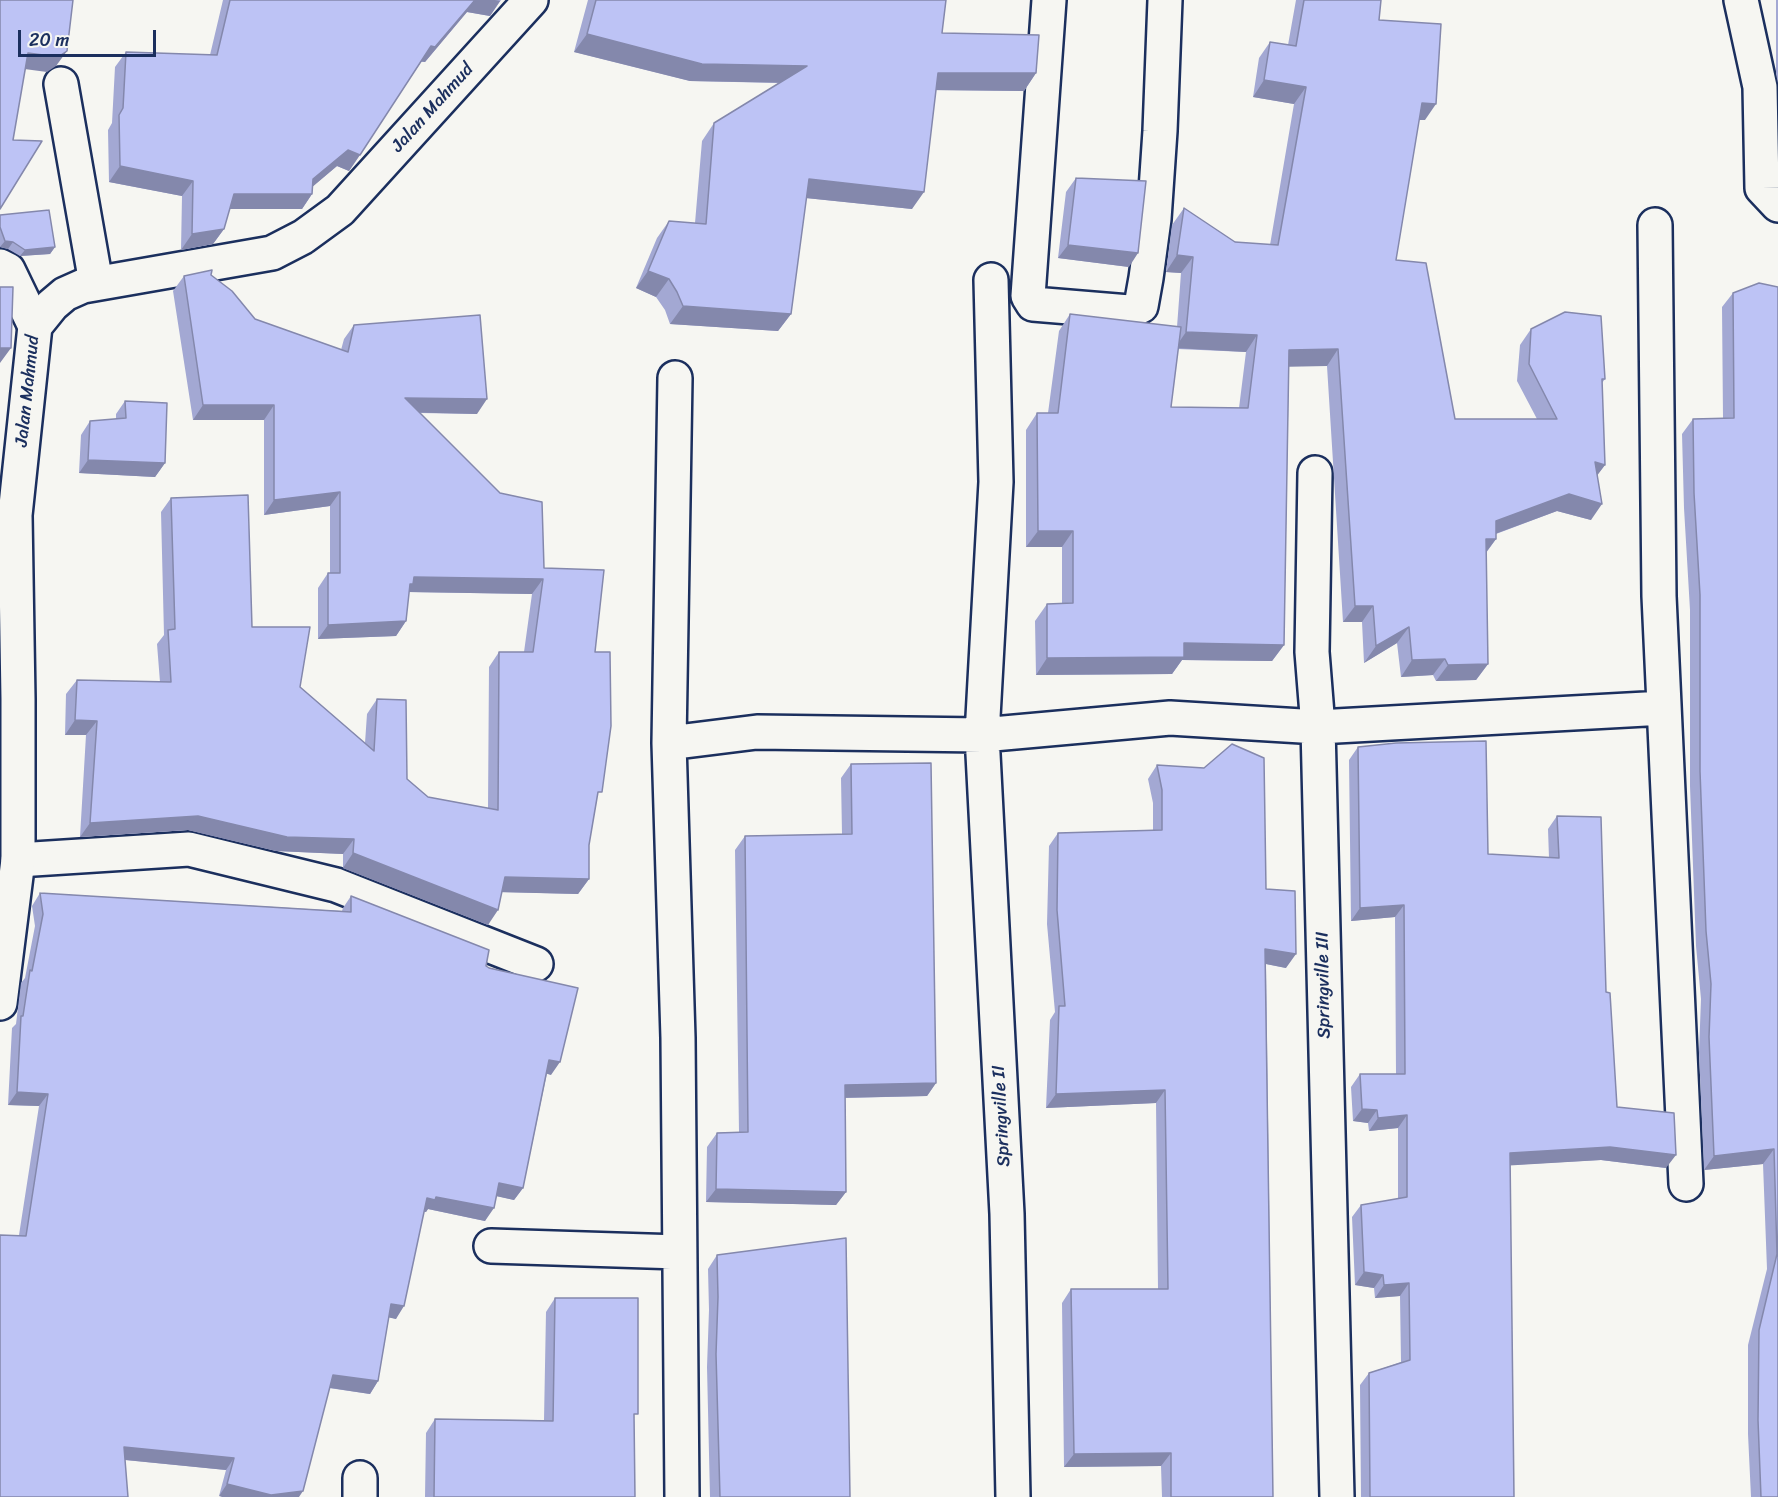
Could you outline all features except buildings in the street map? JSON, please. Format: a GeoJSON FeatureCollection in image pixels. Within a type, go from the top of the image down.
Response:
{"type":"FeatureCollection","features":[{"type":"Feature","properties":{"kind":"street","name":"Jalan Mahmud"},"geometry":{"type":"LineString","coordinates":[[0,1003],[18,860],[18,699],[8,515],[35,326],[52,304],[65,294],[83,286],[272,254],[303,237],[340,210],[531,0]]}},
{"type":"Feature","properties":{"kind":"street"},"geometry":{"type":"LineString","coordinates":[[1049,0],[1028,296],[1033,304],[1129,312],[1140,306],[1154,219],[1165,0]]}},
{"type":"Feature","properties":{"kind":"street"},"geometry":{"type":"LineString","coordinates":[[1741,0],[1760,87],[1762,188],[1778,206]]}},
{"type":"Feature","properties":{"kind":"street"},"geometry":{"type":"LineString","coordinates":[[61,84],[96,283]]}},
{"type":"Feature","properties":{"kind":"street"},"geometry":{"type":"LineString","coordinates":[[1655,225],[1659,596],[1686,1184]]}},
{"type":"Feature","properties":{"kind":"street"},"geometry":{"type":"LineString","coordinates":[[0,266],[8,270],[35,326]]}},
{"type":"Feature","properties":{"kind":"street","name":"Springville II"},"geometry":{"type":"LineString","coordinates":[[992,280],[996,482],[982,735],[1007,1214],[1013,1497]]}},
{"type":"Feature","properties":{"kind":"street"},"geometry":{"type":"LineString","coordinates":[[675,378],[669,743],[678,1038],[682,1497]]}},
{"type":"Feature","properties":{"kind":"street","name":"Springville III"},"geometry":{"type":"LineString","coordinates":[[1315,473],[1312,652],[1318,727],[1337,1497]]}},
{"type":"Feature","properties":{"kind":"street"},"geometry":{"type":"LineString","coordinates":[[669,743],[757,732],[982,735],[1170,718],[1318,727],[1664,708]]}},
{"type":"Feature","properties":{"kind":"street"},"geometry":{"type":"LineString","coordinates":[[18,860],[189,849],[336,885],[536,964]]}},
{"type":"Feature","properties":{"kind":"street"},"geometry":{"type":"LineString","coordinates":[[491,1246],[679,1252]]}}]}
